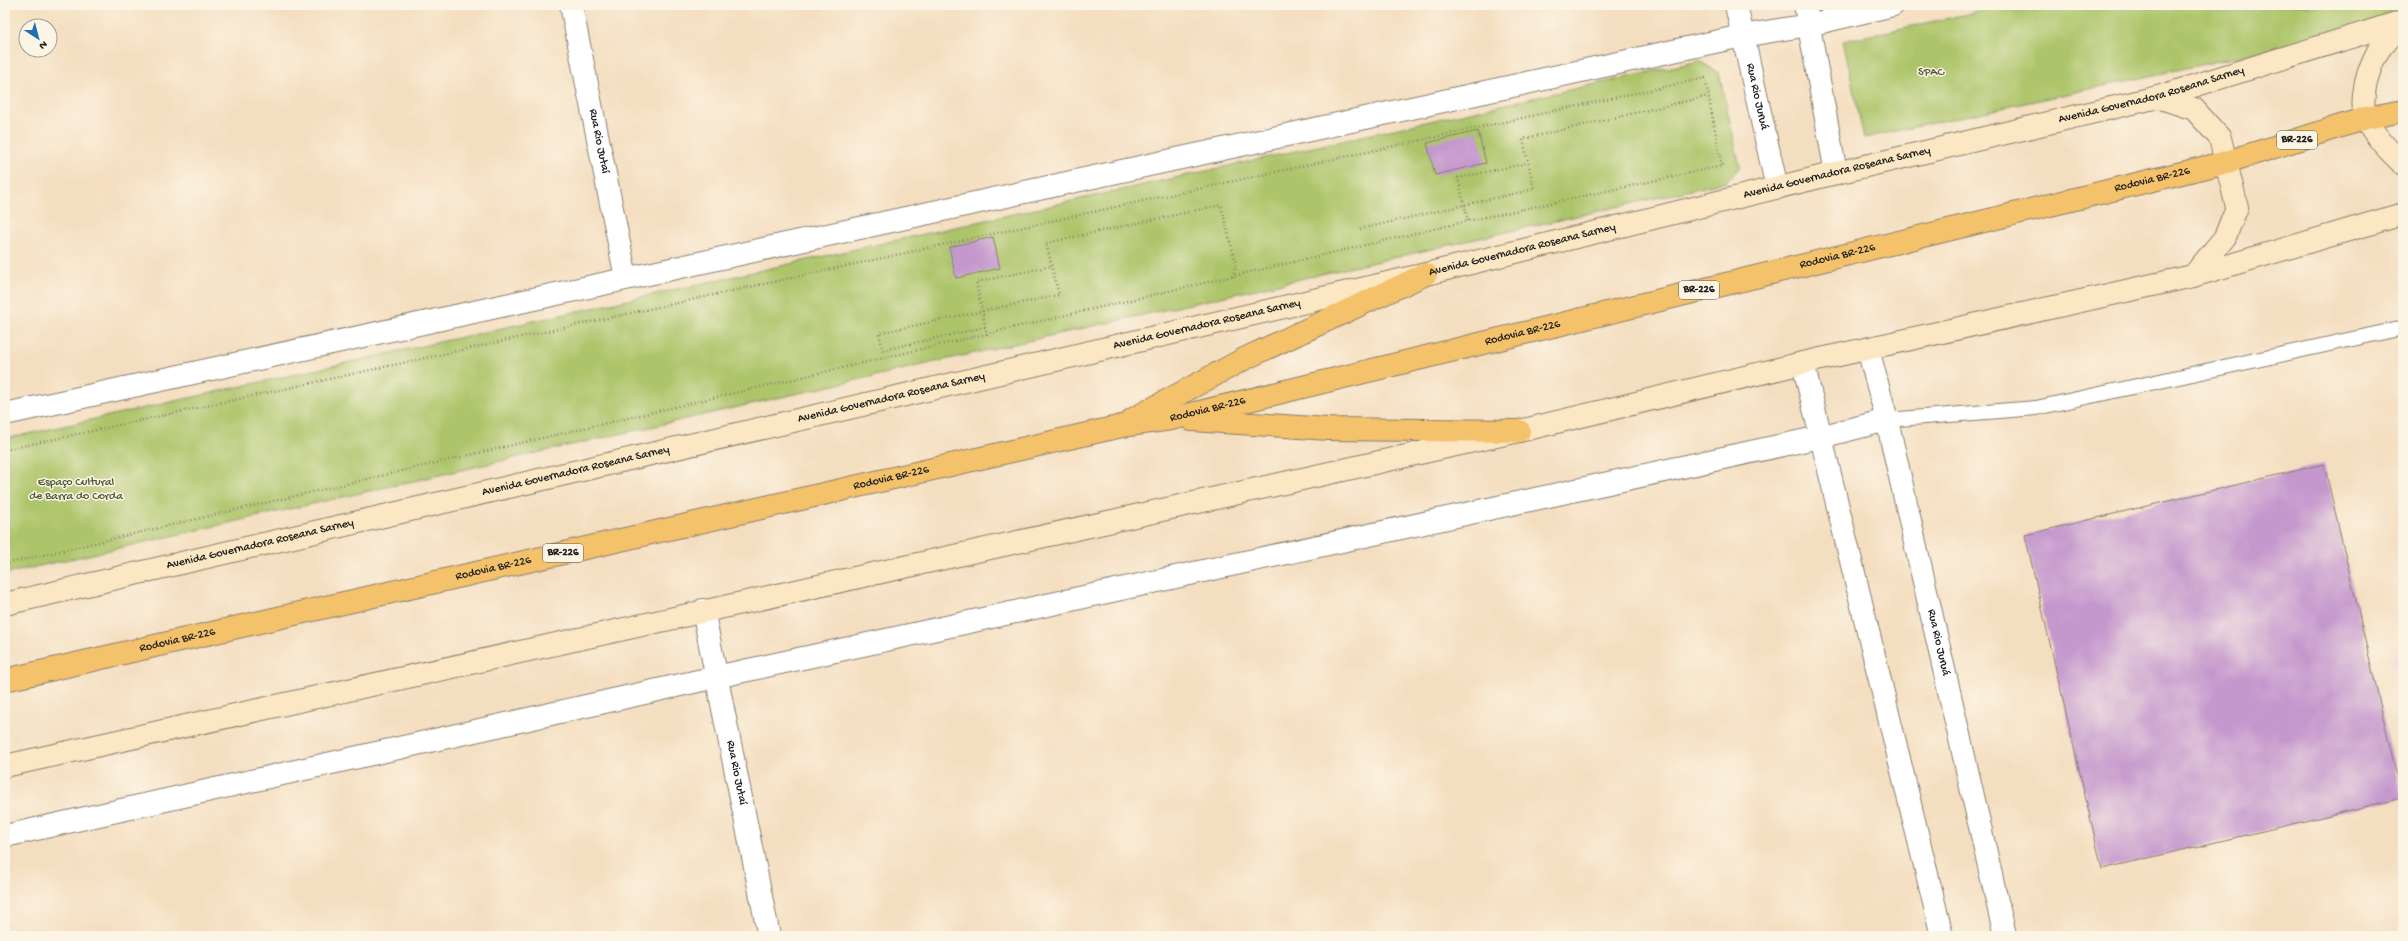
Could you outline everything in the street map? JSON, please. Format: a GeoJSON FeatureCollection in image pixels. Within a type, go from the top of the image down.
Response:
{"type":"FeatureCollection","features":[{"type":"Feature","properties":{"kind":"highway","name":"Rodovia BR-226"},"geometry":{"type":"LineString","coordinates":[[5,680],[1122,426],[1171,419],[2227,162],[2366,118],[2403,111]]}},
{"type":"Feature","properties":{"kind":"highway"},"geometry":{"type":"LineString","coordinates":[[1122,426],[1246,358],[1426,274]]}},
{"type":"Feature","properties":{"kind":"highway"},"geometry":{"type":"LineString","coordinates":[[1171,419],[1329,428],[1519,431]]}},
{"type":"Feature","properties":{"kind":"main road","name":"Avenida Governadora Roseana Sarney"},"geometry":{"type":"LineString","coordinates":[[5,604],[1426,274],[1836,173],[2158,97],[2403,21]]}},
{"type":"Feature","properties":{"kind":"main road"},"geometry":{"type":"LineString","coordinates":[[2403,21],[2378,52],[2366,82],[2366,118],[2382,142],[2403,164]]}},
{"type":"Feature","properties":{"kind":"main road"},"geometry":{"type":"LineString","coordinates":[[2158,97],[2194,109],[2220,138],[2238,207],[2225,237],[2194,276]]}},
{"type":"Feature","properties":{"kind":"main road"},"geometry":{"type":"LineString","coordinates":[[5,766],[703,610],[1519,431],[1803,363],[2194,276],[2403,214]]}},
{"type":"Feature","properties":{"kind":"street","name":"Rua Rio Jutaí"},"geometry":{"type":"LineString","coordinates":[[570,5],[626,278]]}},
{"type":"Feature","properties":{"kind":"street","name":"Rua Rio Juruá"},"geometry":{"type":"LineString","coordinates":[[1736,5],[1777,188]]}},
{"type":"Feature","properties":{"kind":"street"},"geometry":{"type":"LineString","coordinates":[[6,407],[626,278],[1742,36],[1807,15],[1893,5]]}},
{"type":"Feature","properties":{"kind":"street"},"geometry":{"type":"LineString","coordinates":[[1807,15],[1836,173]]}},
{"type":"Feature","properties":{"kind":"street","name":"Rua Rio Juruá"},"geometry":{"type":"LineString","coordinates":[[1868,349],[1887,420],[2005,936]]}},
{"type":"Feature","properties":{"kind":"street"},"geometry":{"type":"LineString","coordinates":[[1803,363],[1942,936]]}},
{"type":"Feature","properties":{"kind":"street"},"geometry":{"type":"LineString","coordinates":[[5,836],[716,677],[1820,437],[1887,420]]}},
{"type":"Feature","properties":{"kind":"street","name":"Rua Rio Jutaí"},"geometry":{"type":"LineString","coordinates":[[703,610],[769,936]]}},
{"type":"Feature","properties":{"kind":"lane"},"geometry":{"type":"LineString","coordinates":[[1887,420],[2036,408],[2403,328]]}},
{"type":"Feature","properties":{"kind":"path"},"geometry":{"type":"LineString","coordinates":[[5,450],[1705,78],[1722,166],[1468,221],[5,564]]}},
{"type":"Feature","properties":{"kind":"path"},"geometry":{"type":"LineString","coordinates":[[1360,229],[1534,189],[1523,139],[1708,96]]}},
{"type":"Feature","properties":{"kind":"path"},"geometry":{"type":"LineString","coordinates":[[1468,221],[1458,178],[1528,163]]}},
{"type":"Feature","properties":{"kind":"path"},"geometry":{"type":"LineString","coordinates":[[985,327],[883,350],[879,333],[1059,295],[1046,243],[1221,205],[1236,264],[1233,277]]}},
{"type":"Feature","properties":{"kind":"path"},"geometry":{"type":"LineString","coordinates":[[987,335],[976,282],[1052,266]]}},
{"type":"Feature","properties":{"kind":"shaded area"},"geometry":{"type":"Polygon","coordinates":[[[2403,652],[2403,707],[2391,655],[2403,652]]]}},
{"type":"Feature","properties":{"kind":"green space","name":"SPAC"},"geometry":{"type":"Polygon","coordinates":[[[2009,5],[2403,5],[2403,21],[1864,138],[1843,41],[2009,5]]]}},
{"type":"Feature","properties":{"kind":"green space","name":"Espaço Cultural de Barra do Corda"},"geometry":{"type":"Polygon","coordinates":[[[1699,61],[1719,73],[1740,167],[1726,182],[5,574],[5,439],[1699,61]]]}},
{"type":"Feature","properties":{"kind":"building"},"geometry":{"type":"Polygon","coordinates":[[[1478,131],[1486,163],[1435,175],[1427,143],[1478,131]]]}},
{"type":"Feature","properties":{"kind":"building"},"geometry":{"type":"Polygon","coordinates":[[[993,237],[1000,268],[956,278],[949,247],[993,237]]]}},
{"type":"Feature","properties":{"kind":"building"},"geometry":{"type":"Polygon","coordinates":[[[2324,464],[2402,798],[2102,869],[2025,535],[2324,464]]]}}]}
